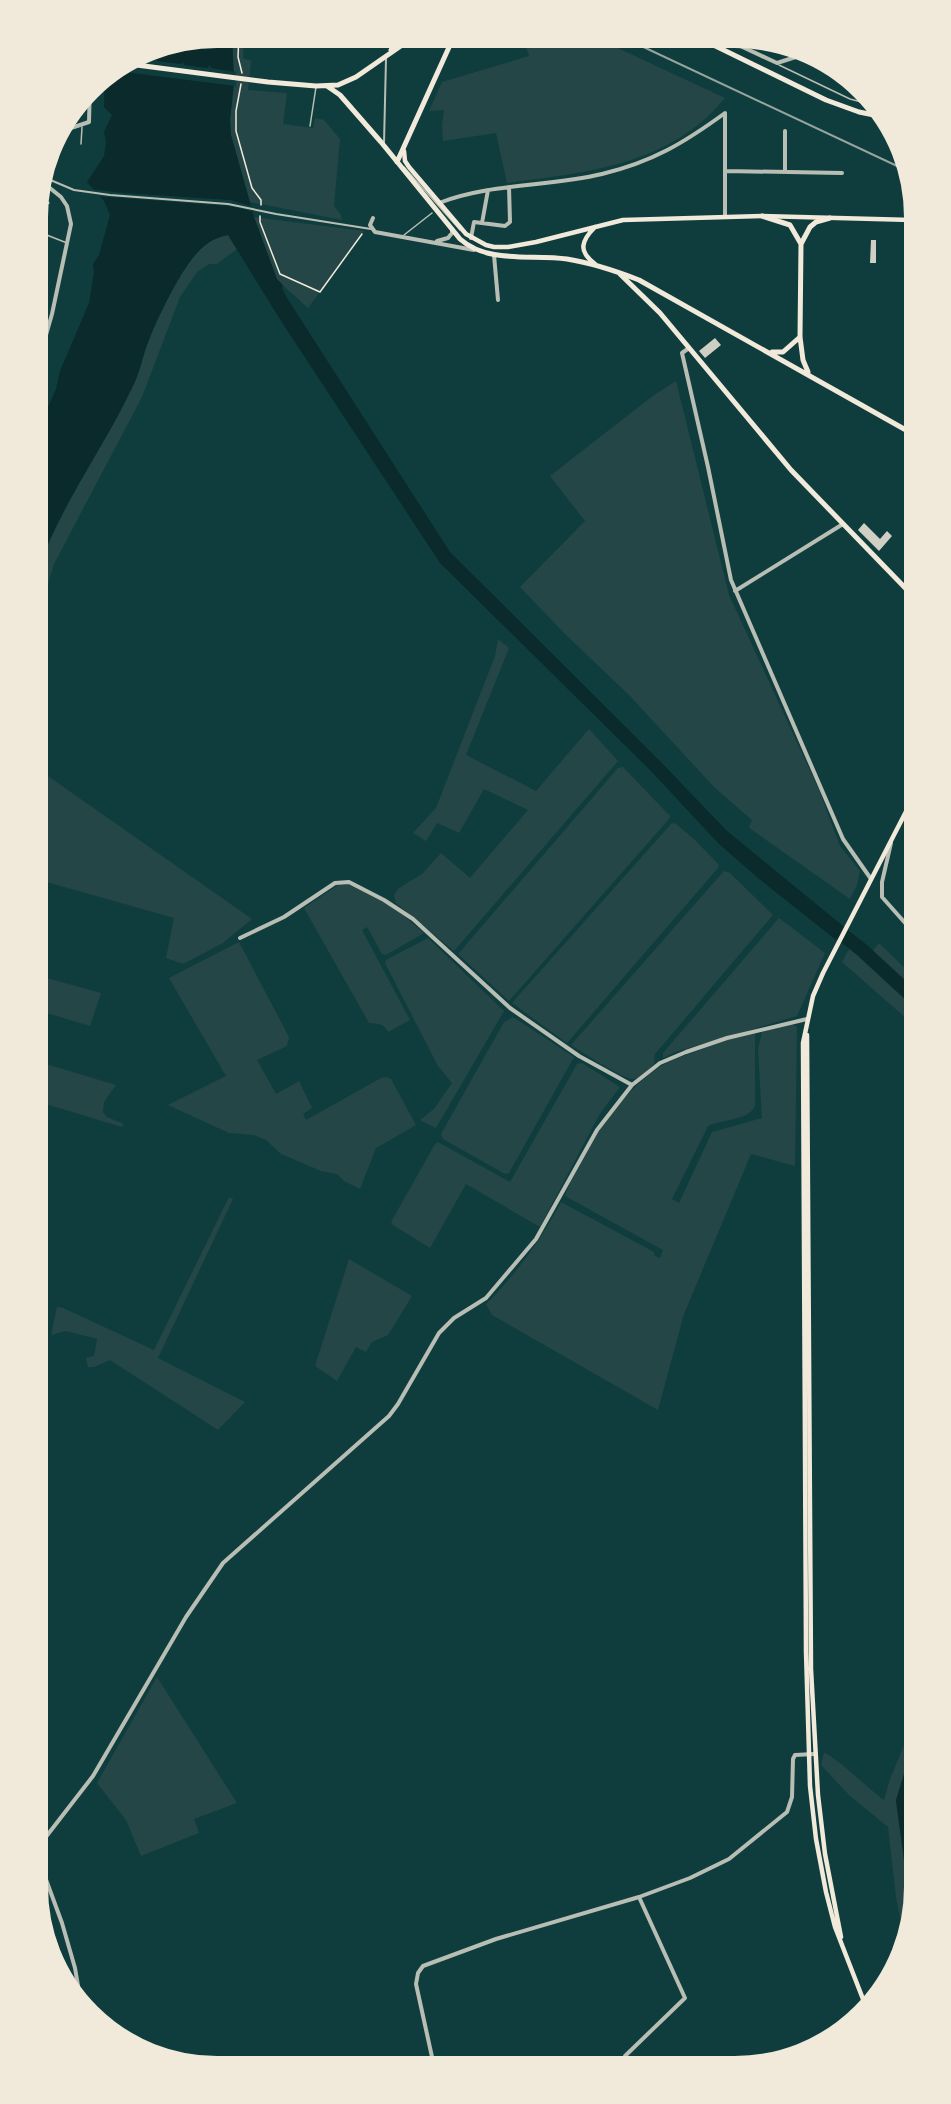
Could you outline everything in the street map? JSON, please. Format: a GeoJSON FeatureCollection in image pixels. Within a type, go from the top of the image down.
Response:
{"type":"FeatureCollection","features":[{"type":"Feature","properties":{"kind":"main road"},"geometry":{"type":"LineString","coordinates":[[386,56],[396,43]]}},
{"type":"Feature","properties":{"kind":"main road"},"geometry":{"type":"LineString","coordinates":[[135,65],[255,80],[327,86],[347,82],[405,43]]}},
{"type":"Feature","properties":{"kind":"main road"},"geometry":{"type":"LineString","coordinates":[[397,162],[451,43]]}},
{"type":"Feature","properties":{"kind":"main road"},"geometry":{"type":"LineString","coordinates":[[709,43],[826,100],[875,115]]}},
{"type":"Feature","properties":{"kind":"main road"},"geometry":{"type":"LineString","coordinates":[[327,86],[340,95],[466,245],[494,255],[549,257],[598,266],[639,280],[908,431]]}},
{"type":"Feature","properties":{"kind":"main road"},"geometry":{"type":"LineString","coordinates":[[404,145],[404,154],[409,167],[466,234],[486,245],[508,247],[632,219],[762,216],[908,220]]}},
{"type":"Feature","properties":{"kind":"main road"},"geometry":{"type":"LineString","coordinates":[[762,216],[790,225],[801,244]]}},
{"type":"Feature","properties":{"kind":"main road"},"geometry":{"type":"LineString","coordinates":[[814,378],[804,367],[800,337],[801,244],[810,227],[816,222],[830,218]]}},
{"type":"Feature","properties":{"kind":"main road"},"geometry":{"type":"LineString","coordinates":[[597,226],[585,240],[583,251],[587,258],[598,266]]}},
{"type":"Feature","properties":{"kind":"main road"},"geometry":{"type":"LineString","coordinates":[[616,272],[660,313],[791,470],[908,590]]}},
{"type":"Feature","properties":{"kind":"main road"},"geometry":{"type":"LineString","coordinates":[[769,352],[783,352],[800,337]]}},
{"type":"Feature","properties":{"kind":"main road"},"geometry":{"type":"LineString","coordinates":[[864,2003],[842,1942],[825,1854],[811,1754],[806,1029],[813,996],[833,952],[908,808]]}},
{"type":"Feature","properties":{"kind":"street"},"geometry":{"type":"LineString","coordinates":[[734,43],[771,61],[781,62],[798,56]]}},
{"type":"Feature","properties":{"kind":"street"},"geometry":{"type":"LineString","coordinates":[[384,146],[386,56]]}},
{"type":"Feature","properties":{"kind":"street"},"geometry":{"type":"LineString","coordinates":[[67,130],[89,122],[90,99]]}},
{"type":"Feature","properties":{"kind":"street"},"geometry":{"type":"LineString","coordinates":[[440,203],[462,194],[601,174],[647,161],[679,145],[725,113],[725,218]]}},
{"type":"Feature","properties":{"kind":"street"},"geometry":{"type":"LineString","coordinates":[[785,130],[785,172]]}},
{"type":"Feature","properties":{"kind":"street"},"geometry":{"type":"LineString","coordinates":[[726,171],[842,173]]}},
{"type":"Feature","properties":{"kind":"street"},"geometry":{"type":"LineString","coordinates":[[48,179],[74,190],[228,204],[276,214],[364,227],[375,232],[475,250]]}},
{"type":"Feature","properties":{"kind":"street"},"geometry":{"type":"LineString","coordinates":[[44,342],[71,224],[67,206],[57,193],[47,185]]}},
{"type":"Feature","properties":{"kind":"street"},"geometry":{"type":"LineString","coordinates":[[471,238],[474,222],[505,226],[510,222],[509,187]]}},
{"type":"Feature","properties":{"kind":"street"},"geometry":{"type":"LineString","coordinates":[[482,223],[488,190]]}},
{"type":"Feature","properties":{"kind":"street"},"geometry":{"type":"LineString","coordinates":[[371,229],[370,222],[373,218]]}},
{"type":"Feature","properties":{"kind":"street"},"geometry":{"type":"LineString","coordinates":[[433,242],[448,238],[452,229]]}},
{"type":"Feature","properties":{"kind":"street"},"geometry":{"type":"LineString","coordinates":[[494,255],[498,300]]}},
{"type":"Feature","properties":{"kind":"street"},"geometry":{"type":"LineString","coordinates":[[689,347],[682,353],[731,580],[843,839],[872,879]]}},
{"type":"Feature","properties":{"kind":"street"},"geometry":{"type":"LineString","coordinates":[[735,591],[843,524]]}},
{"type":"Feature","properties":{"kind":"street"},"geometry":{"type":"LineString","coordinates":[[893,836],[882,882],[882,897],[908,926]]}},
{"type":"Feature","properties":{"kind":"street"},"geometry":{"type":"LineString","coordinates":[[240,938],[284,917],[335,883],[349,882],[384,900],[413,919],[510,1008],[579,1056],[632,1085]]}},
{"type":"Feature","properties":{"kind":"street"},"geometry":{"type":"LineString","coordinates":[[43,1841],[93,1776],[214,1572],[389,1416],[439,1333],[454,1318],[486,1298],[536,1239],[597,1130],[632,1085],[660,1063],[686,1052],[727,1038],[807,1019]]}},
{"type":"Feature","properties":{"kind":"street"},"geometry":{"type":"LineString","coordinates":[[433,2060],[416,1984],[417,1973],[423,1966],[496,1939],[639,1897],[690,1878],[729,1859],[787,1812],[792,1797],[793,1759],[795,1755],[811,1754]]}},
{"type":"Feature","properties":{"kind":"street"},"geometry":{"type":"LineString","coordinates":[[43,1871],[62,1923],[75,1968],[78,1992]]}},
{"type":"Feature","properties":{"kind":"street"},"geometry":{"type":"LineString","coordinates":[[627,2060],[625,2056],[685,1998],[639,1897]]}},
{"type":"Feature","properties":{"kind":"lane"},"geometry":{"type":"LineString","coordinates":[[771,61],[850,99],[865,103]]}},
{"type":"Feature","properties":{"kind":"lane"},"geometry":{"type":"LineString","coordinates":[[310,126],[316,86]]}},
{"type":"Feature","properties":{"kind":"lane"},"geometry":{"type":"LineString","coordinates":[[81,144],[82,126]]}},
{"type":"Feature","properties":{"kind":"lane"},"geometry":{"type":"LineString","coordinates":[[397,162],[406,168],[451,222],[466,234]]}},
{"type":"Feature","properties":{"kind":"lane"},"geometry":{"type":"LineString","coordinates":[[401,237],[432,213]]}},
{"type":"Feature","properties":{"kind":"lane"},"geometry":{"type":"LineString","coordinates":[[44,234],[68,243]]}},
{"type":"Feature","properties":{"kind":"path"},"geometry":{"type":"LineString","coordinates":[[239,43],[238,57],[242,70],[236,111],[236,131],[252,188],[261,200],[261,207]]}},
{"type":"Feature","properties":{"kind":"path"},"geometry":{"type":"LineString","coordinates":[[260,216],[260,222],[280,274],[320,292],[364,231],[364,227]]}},
{"type":"Feature","properties":{"kind":"shaded area"},"geometry":{"type":"Polygon","coordinates":[[[232,43],[244,43],[243,58],[251,61],[248,90],[287,93],[283,124],[313,128],[315,118],[324,120],[340,139],[334,206],[342,220],[250,202],[231,135],[230,120],[234,83],[232,43]]]}},
{"type":"Feature","properties":{"kind":"shaded area"},"geometry":{"type":"Polygon","coordinates":[[[232,43],[234,83],[230,120],[231,135],[254,217],[277,279],[283,285],[282,288],[287,298],[450,552],[727,831],[843,926],[836,940],[718,843],[650,770],[440,563],[281,321],[228,235],[213,240],[200,249],[176,283],[162,309],[134,383],[120,412],[67,506],[44,556],[44,416],[89,303],[94,273],[93,264],[99,255],[110,215],[104,201],[87,182],[104,156],[106,142],[104,132],[112,115],[104,107],[105,84],[150,57],[172,49],[194,45],[232,43]]]}},
{"type":"Feature","properties":{"kind":"shaded area"},"geometry":{"type":"Polygon","coordinates":[[[525,43],[607,43],[725,98],[699,124],[656,151],[608,167],[507,183],[496,133],[443,141],[444,110],[429,111],[442,82],[529,56],[525,43]]]}},
{"type":"Feature","properties":{"kind":"shaded area"},"geometry":{"type":"Polygon","coordinates":[[[254,217],[364,231],[308,308],[277,280],[254,217]]]}},
{"type":"Feature","properties":{"kind":"shaded area"},"geometry":{"type":"Polygon","coordinates":[[[228,235],[237,249],[217,264],[209,264],[197,272],[180,297],[142,397],[54,564],[44,597],[44,552],[63,512],[134,383],[162,309],[195,255],[206,244],[228,235]]]}},
{"type":"Feature","properties":{"kind":"shaded area"},"geometry":{"type":"Polygon","coordinates":[[[676,381],[729,595],[819,790],[840,846],[860,871],[857,885],[850,899],[752,830],[749,827],[752,820],[714,787],[631,697],[520,587],[585,521],[550,476],[654,395],[676,381]]]}},
{"type":"Feature","properties":{"kind":"shaded area"},"geometry":{"type":"Polygon","coordinates":[[[498,639],[509,648],[466,755],[536,791],[589,729],[618,761],[454,951],[396,903],[394,895],[399,888],[422,874],[441,853],[470,878],[528,810],[484,789],[459,833],[437,823],[426,841],[413,833],[436,808],[495,656],[498,639]]]}},
{"type":"Feature","properties":{"kind":"shaded area"},"geometry":{"type":"Polygon","coordinates":[[[623,767],[670,816],[669,819],[509,1001],[458,954],[618,768],[623,767]]]}},
{"type":"Feature","properties":{"kind":"shaded area"},"geometry":{"type":"Polygon","coordinates":[[[44,773],[252,919],[223,943],[183,964],[166,958],[174,918],[44,881],[44,773]]]}},
{"type":"Feature","properties":{"kind":"shaded area"},"geometry":{"type":"Polygon","coordinates":[[[675,823],[719,865],[718,868],[567,1043],[512,1003],[671,824],[675,823]]]}},
{"type":"Feature","properties":{"kind":"shaded area"},"geometry":{"type":"Polygon","coordinates":[[[724,871],[730,873],[773,915],[655,1054],[654,1064],[640,1077],[630,1078],[571,1045],[724,871]]]}},
{"type":"Feature","properties":{"kind":"shaded area"},"geometry":{"type":"Polygon","coordinates":[[[344,881],[376,894],[424,933],[386,955],[382,954],[367,927],[362,930],[410,1020],[388,1032],[383,1025],[369,1023],[304,908],[344,881]]]}},
{"type":"Feature","properties":{"kind":"shaded area"},"geometry":{"type":"Polygon","coordinates":[[[779,918],[825,953],[797,1016],[675,1052],[663,1058],[663,1053],[779,918]]]}},
{"type":"Feature","properties":{"kind":"shaded area"},"geometry":{"type":"Polygon","coordinates":[[[428,938],[504,1011],[436,1128],[420,1120],[434,1109],[452,1083],[438,1066],[385,963],[386,960],[428,938]]]}},
{"type":"Feature","properties":{"kind":"shaded area"},"geometry":{"type":"Polygon","coordinates":[[[239,942],[289,1037],[287,1046],[257,1060],[276,1094],[299,1081],[312,1108],[303,1114],[306,1120],[381,1078],[387,1077],[391,1079],[416,1125],[376,1148],[360,1189],[344,1181],[337,1174],[321,1171],[281,1154],[266,1140],[254,1135],[229,1133],[168,1105],[226,1076],[169,978],[239,942]]]}},
{"type":"Feature","properties":{"kind":"shaded area"},"geometry":{"type":"Polygon","coordinates":[[[879,943],[908,971],[908,984],[873,951],[879,943]]]}},
{"type":"Feature","properties":{"kind":"shaded area"},"geometry":{"type":"Polygon","coordinates":[[[851,946],[908,995],[908,1019],[842,962],[851,946]]]}},
{"type":"Feature","properties":{"kind":"shaded area"},"geometry":{"type":"Polygon","coordinates":[[[44,977],[101,993],[90,1026],[44,1012],[44,977]]]}},
{"type":"Feature","properties":{"kind":"shaded area"},"geometry":{"type":"Polygon","coordinates":[[[513,1017],[574,1057],[509,1173],[505,1174],[443,1139],[441,1134],[504,1022],[513,1017]]]}},
{"type":"Feature","properties":{"kind":"shaded area"},"geometry":{"type":"Polygon","coordinates":[[[785,1025],[797,1027],[795,1166],[751,1154],[684,1314],[658,1410],[492,1315],[486,1304],[528,1256],[561,1202],[654,1252],[655,1256],[660,1258],[663,1250],[565,1196],[581,1160],[604,1123],[647,1076],[679,1058],[730,1039],[755,1034],[755,1106],[752,1111],[741,1117],[708,1126],[672,1199],[679,1203],[712,1132],[762,1118],[758,1049],[762,1032],[785,1025]]]}},
{"type":"Feature","properties":{"kind":"shaded area"},"geometry":{"type":"Polygon","coordinates":[[[43,1063],[116,1085],[104,1102],[103,1112],[107,1117],[124,1124],[122,1127],[43,1103],[43,1063]]]}},
{"type":"Feature","properties":{"kind":"shaded area"},"geometry":{"type":"Polygon","coordinates":[[[582,1063],[620,1087],[599,1115],[540,1227],[466,1184],[430,1248],[393,1225],[391,1222],[438,1142],[510,1182],[577,1064],[582,1063]]]}},
{"type":"Feature","properties":{"kind":"shaded area"},"geometry":{"type":"Polygon","coordinates":[[[229,1197],[233,1199],[158,1358],[245,1402],[218,1430],[110,1360],[94,1367],[88,1367],[86,1358],[94,1356],[97,1339],[66,1331],[51,1335],[57,1307],[154,1350],[229,1197]]]}},
{"type":"Feature","properties":{"kind":"shaded area"},"geometry":{"type":"Polygon","coordinates":[[[349,1259],[412,1296],[388,1335],[372,1342],[366,1352],[356,1347],[337,1381],[315,1366],[349,1259]]]}},
{"type":"Feature","properties":{"kind":"shaded area"},"geometry":{"type":"Polygon","coordinates":[[[157,1677],[237,1803],[194,1819],[199,1833],[141,1856],[126,1820],[97,1783],[157,1677]]]}},
{"type":"Feature","properties":{"kind":"shaded area"},"geometry":{"type":"Polygon","coordinates":[[[907,1738],[907,1829],[903,1807],[900,1807],[907,1855],[907,1899],[902,1928],[888,1827],[849,1795],[821,1765],[824,1753],[844,1766],[884,1800],[907,1738]]]}},
{"type":"Feature","properties":{"kind":"pier"},"geometry":{"type":"Polygon","coordinates":[[[156,58],[157,61],[180,64],[183,62],[184,65],[207,68],[210,65],[211,68],[236,72],[236,88],[235,86],[122,72],[145,60],[153,61],[156,58]]]}},
{"type":"Feature","properties":{"kind":"pier"},"geometry":{"type":"Polygon","coordinates":[[[88,189],[230,200],[254,207],[256,212],[229,206],[95,196],[88,189]]]}},
{"type":"Feature","properties":{"kind":"building"},"geometry":{"type":"Polygon","coordinates":[[[871,240],[876,240],[876,263],[870,263],[871,240]]]}},
{"type":"Feature","properties":{"kind":"building"},"geometry":{"type":"Polygon","coordinates":[[[715,338],[721,345],[705,358],[699,351],[715,338]]]}},
{"type":"Feature","properties":{"kind":"building"},"geometry":{"type":"Polygon","coordinates":[[[864,523],[880,539],[887,531],[892,536],[879,551],[858,530],[864,523]]]}},
{"type":"Feature","properties":{"kind":"waterway"},"geometry":{"type":"LineString","coordinates":[[825,921],[862,950],[908,992]]}},
{"type":"Feature","properties":{"kind":"waterway"},"geometry":{"type":"LineString","coordinates":[[907,1788],[903,1801],[907,1831]]}},
{"type":"Feature","properties":{"kind":"railway"},"geometry":{"type":"LineString","coordinates":[[635,43],[900,168]]}}]}
